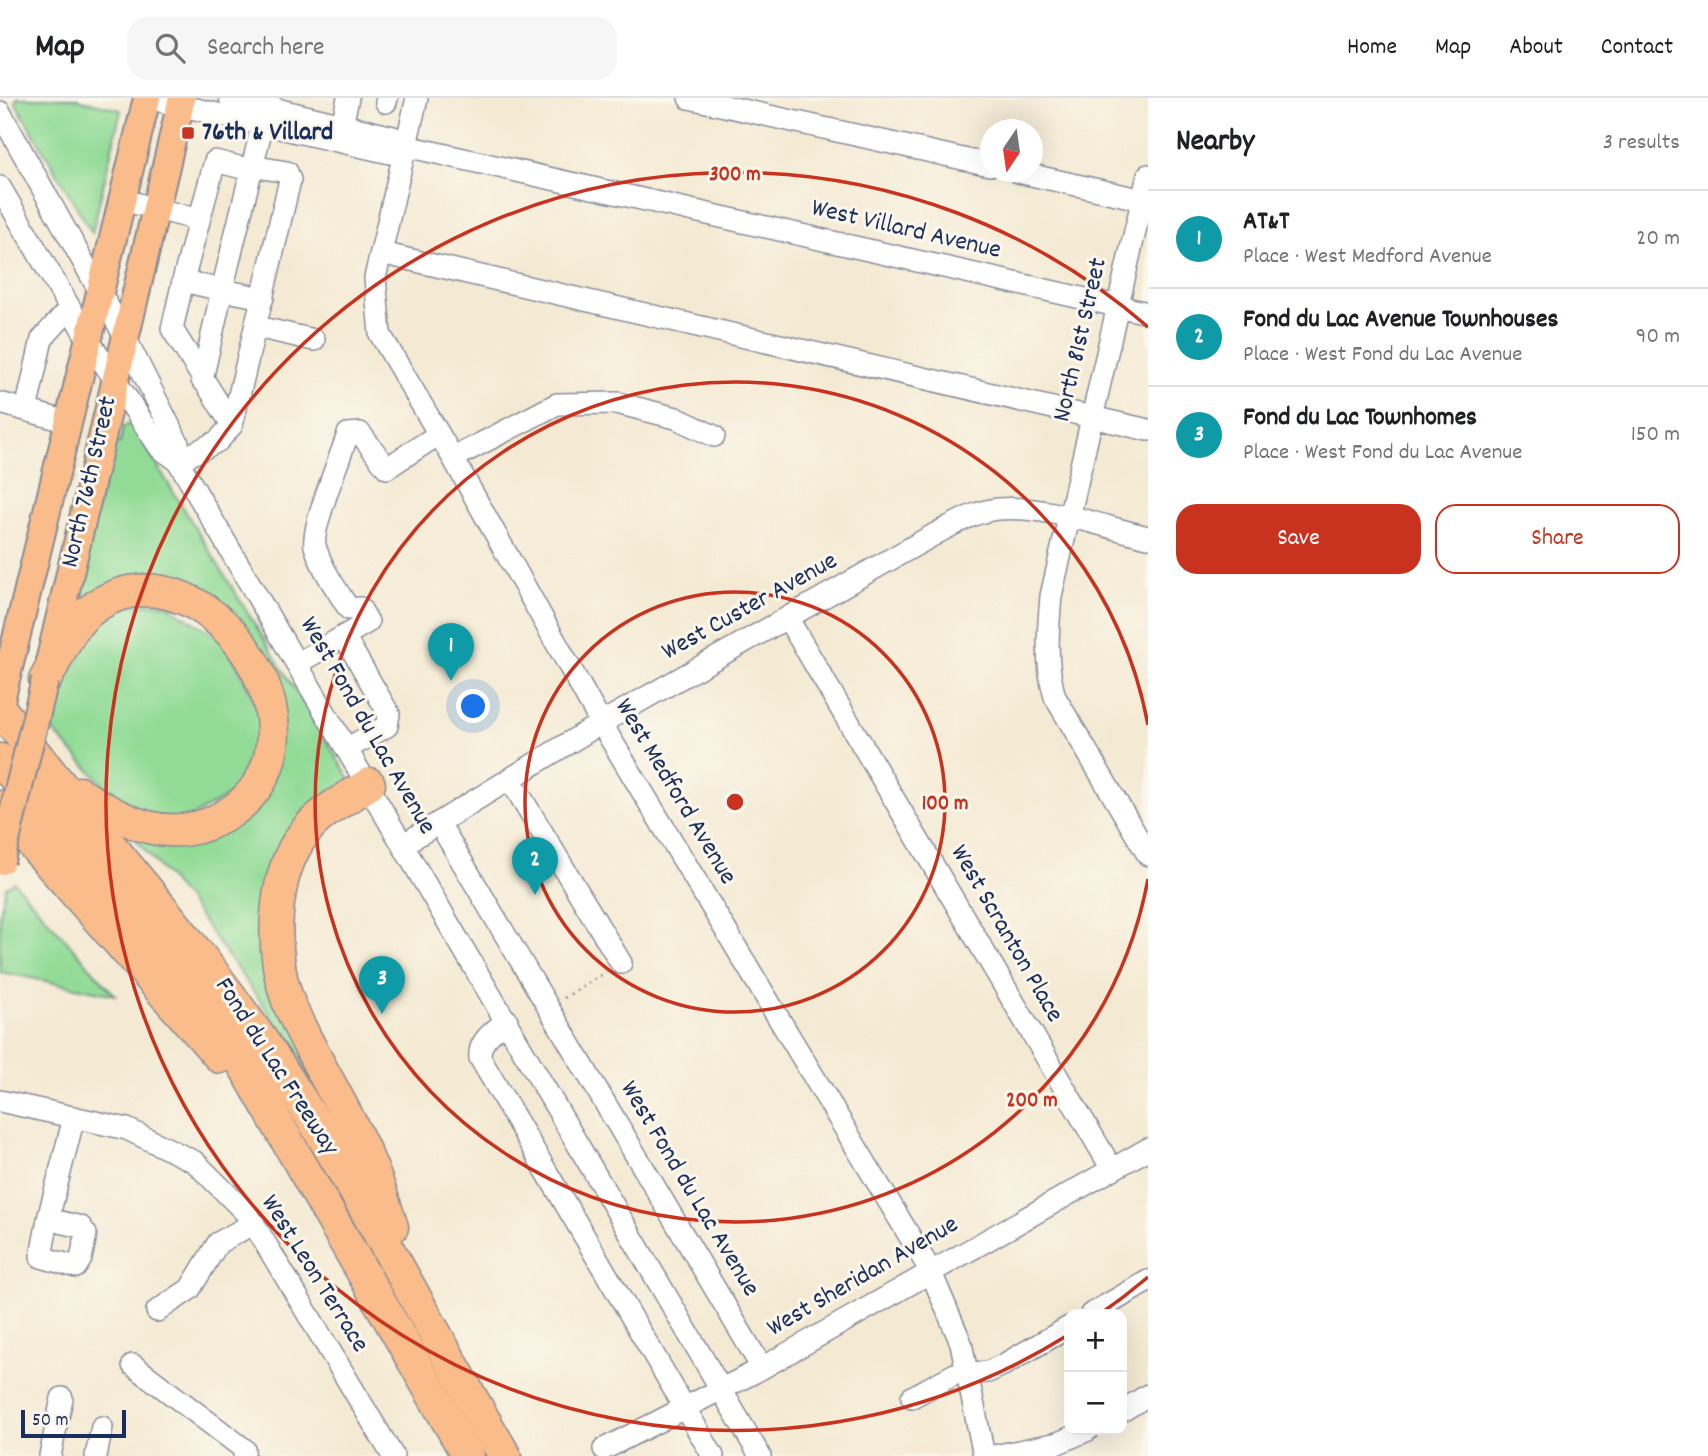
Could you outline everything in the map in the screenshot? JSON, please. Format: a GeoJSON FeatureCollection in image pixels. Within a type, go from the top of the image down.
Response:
{"type":"FeatureCollection","features":[{"type":"Feature","properties":{"kind":"highway"},"geometry":{"type":"LineString","coordinates":[[45,680],[85,614],[111,600],[135,592],[177,596],[217,618],[240,643],[255,666],[273,708],[274,737],[259,783],[242,803],[206,825],[182,831],[159,831],[131,823],[106,811],[48,773]]}},
{"type":"Feature","properties":{"kind":"highway","name":"Fond du Lac Freeway"},"geometry":{"type":"LineString","coordinates":[[0,707],[48,773],[205,961],[276,1062],[337,1159],[505,1456]]}},
{"type":"Feature","properties":{"kind":"highway","name":"Fond du Lac Freeway"},"geometry":{"type":"LineString","coordinates":[[0,760],[105,881],[223,1029],[468,1456]]}},
{"type":"Feature","properties":{"kind":"highway"},"geometry":{"type":"LineString","coordinates":[[369,784],[318,818],[296,847],[279,902],[280,969],[290,1004],[369,1163],[422,1311]]}},
{"type":"Feature","properties":{"kind":"highway"},"geometry":{"type":"LineString","coordinates":[[0,807],[278,1124]]}},
{"type":"Feature","properties":{"kind":"main road","name":"North 76th Street"},"geometry":{"type":"LineString","coordinates":[[0,707],[147,98]]}},
{"type":"Feature","properties":{"kind":"main road","name":"North 76th Street"},"geometry":{"type":"LineString","coordinates":[[1,864],[181,102]]}},
{"type":"Feature","properties":{"kind":"street","name":"West Villard Avenue"},"geometry":{"type":"LineString","coordinates":[[147,98],[265,110],[342,125],[393,137],[406,146],[1148,313]]}},
{"type":"Feature","properties":{"kind":"street","name":"West Villard Avenue"},"geometry":{"type":"LineString","coordinates":[[230,98],[390,153],[406,146]]}},
{"type":"Feature","properties":{"kind":"street"},"geometry":{"type":"LineString","coordinates":[[342,125],[348,98]]}},
{"type":"Feature","properties":{"kind":"street","name":"West Medford Avenue"},"geometry":{"type":"LineString","coordinates":[[417,98],[375,278],[380,334],[453,458],[601,723],[930,1270],[961,1343],[984,1456]]}},
{"type":"Feature","properties":{"kind":"street"},"geometry":{"type":"LineString","coordinates":[[688,98],[980,163]]}},
{"type":"Feature","properties":{"kind":"street"},"geometry":{"type":"LineString","coordinates":[[202,380],[265,110]]}},
{"type":"Feature","properties":{"kind":"street","name":"West Fond du Lac Avenue"},"geometry":{"type":"LineString","coordinates":[[0,112],[125,337],[178,443],[178,461]]}},
{"type":"Feature","properties":{"kind":"street"},"geometry":{"type":"LineString","coordinates":[[178,461],[218,440],[232,425],[290,180],[287,172],[215,161],[172,329],[232,425]]}},
{"type":"Feature","properties":{"kind":"street","name":"North 81st Street"},"geometry":{"type":"LineString","coordinates":[[1148,175],[1145,200],[1067,518],[1051,596],[1049,679],[1055,697],[1148,855]]}},
{"type":"Feature","properties":{"kind":"street"},"geometry":{"type":"LineString","coordinates":[[1043,178],[1145,200]]}},
{"type":"Feature","properties":{"kind":"street","name":"West Fond du Lac Avenue"},"geometry":{"type":"LineString","coordinates":[[0,187],[89,341],[160,448],[178,461],[508,1020],[760,1456]]}},
{"type":"Feature","properties":{"kind":"street"},"geometry":{"type":"LineString","coordinates":[[123,200],[199,220]]}},
{"type":"Feature","properties":{"kind":"street"},"geometry":{"type":"LineString","coordinates":[[381,253],[1148,430]]}},
{"type":"Feature","properties":{"kind":"street"},"geometry":{"type":"LineString","coordinates":[[183,281],[264,298]]}},
{"type":"Feature","properties":{"kind":"street"},"geometry":{"type":"LineString","coordinates":[[26,410],[41,339],[70,308]]}},
{"type":"Feature","properties":{"kind":"street"},"geometry":{"type":"LineString","coordinates":[[257,327],[314,340]]}},
{"type":"Feature","properties":{"kind":"street"},"geometry":{"type":"LineString","coordinates":[[0,403],[68,422]]}},
{"type":"Feature","properties":{"kind":"street"},"geometry":{"type":"LineString","coordinates":[[453,458],[557,404],[617,403],[676,418],[714,436]]}},
{"type":"Feature","properties":{"kind":"street"},"geometry":{"type":"LineString","coordinates":[[298,663],[369,622],[360,608],[349,609],[328,577],[314,543],[328,490],[348,434],[360,433],[387,468],[439,434]]}},
{"type":"Feature","properties":{"kind":"street","name":"West Custer Avenue"},"geometry":{"type":"LineString","coordinates":[[404,844],[601,723],[937,533],[974,515],[998,509],[1031,511],[1148,537]]}},
{"type":"Feature","properties":{"kind":"street","name":"West Scranton Place"},"geometry":{"type":"LineString","coordinates":[[788,619],[1112,1170]]}},
{"type":"Feature","properties":{"kind":"street"},"geometry":{"type":"LineString","coordinates":[[344,636],[389,713],[387,726],[348,748]]}},
{"type":"Feature","properties":{"kind":"street"},"geometry":{"type":"LineString","coordinates":[[510,779],[621,963]]}},
{"type":"Feature","properties":{"kind":"street","name":"West Fond du Lac Avenue"},"geometry":{"type":"LineString","coordinates":[[439,822],[762,1368]]}},
{"type":"Feature","properties":{"kind":"street"},"geometry":{"type":"LineString","coordinates":[[508,1020],[483,1041],[479,1049],[480,1058],[713,1456]]}},
{"type":"Feature","properties":{"kind":"street","name":"West Leon Terrace"},"geometry":{"type":"LineString","coordinates":[[0,1101],[127,1129],[195,1162],[254,1223],[393,1456]]}},
{"type":"Feature","properties":{"kind":"street"},"geometry":{"type":"LineString","coordinates":[[48,1219],[74,1117]]}},
{"type":"Feature","properties":{"kind":"street","name":"West Sheridan Avenue"},"geometry":{"type":"LineString","coordinates":[[604,1449],[762,1368],[930,1270],[1148,1149]]}},
{"type":"Feature","properties":{"kind":"street"},"geometry":{"type":"LineString","coordinates":[[157,1311],[190,1289],[218,1243],[254,1223]]}},
{"type":"Feature","properties":{"kind":"street"},"geometry":{"type":"LineString","coordinates":[[1100,1309],[1148,1281]]}},
{"type":"Feature","properties":{"kind":"street"},"geometry":{"type":"LineString","coordinates":[[912,1397],[955,1374],[988,1372],[1064,1330]]}},
{"type":"Feature","properties":{"kind":"street"},"geometry":{"type":"LineString","coordinates":[[133,1365],[244,1449],[244,1456]]}},
{"type":"Feature","properties":{"kind":"street"},"geometry":{"type":"LineString","coordinates":[[1127,1408],[1148,1395]]}},
{"type":"Feature","properties":{"kind":"street"},"geometry":{"type":"LineString","coordinates":[[50,1456],[62,1398]]}},
{"type":"Feature","properties":{"kind":"street"},"geometry":{"type":"LineString","coordinates":[[96,1456],[102,1427]]}},
{"type":"Feature","properties":{"kind":"street"},"geometry":{"type":"LineString","coordinates":[[994,1456],[1060,1450],[1081,1435]]}},
{"type":"Feature","properties":{"kind":"path"},"geometry":{"type":"LineString","coordinates":[[558,1001],[621,963]]}},
{"type":"Feature","properties":{"kind":"green space"},"geometry":{"type":"Polygon","coordinates":[[[17,98],[74,98],[121,110],[92,233],[15,102],[17,98]]]}},
{"type":"Feature","properties":{"kind":"green space"},"geometry":{"type":"Polygon","coordinates":[[[131,423],[351,781],[277,884],[306,1065],[189,902],[132,835],[199,836],[279,741],[210,607],[75,603],[113,441],[120,443],[123,427],[131,423]]]}},
{"type":"Feature","properties":{"kind":"green space"},"geometry":{"type":"Polygon","coordinates":[[[165,604],[225,641],[265,723],[250,783],[175,826],[116,798],[48,726],[58,689],[57,677],[69,646],[123,606],[165,604]]]}},
{"type":"Feature","properties":{"kind":"green space"},"geometry":{"type":"Polygon","coordinates":[[[14,882],[115,995],[0,972],[0,912],[6,887],[14,882]]]}},
{"type":"Feature","properties":{"kind":"place","name":"76th & Villard"},"geometry":{"type":"Point","coordinates":[188,133]}},
{"type":"Feature","properties":{"kind":"place","name":"AT&T"},"geometry":{"type":"Point","coordinates":[451,681]}},
{"type":"Feature","properties":{"kind":"place","name":"Fond du Lac Avenue Townhouses"},"geometry":{"type":"Point","coordinates":[535,895]}},
{"type":"Feature","properties":{"kind":"place","name":"Fond du Lac Townhomes"},"geometry":{"type":"Point","coordinates":[382,1014]}}]}
